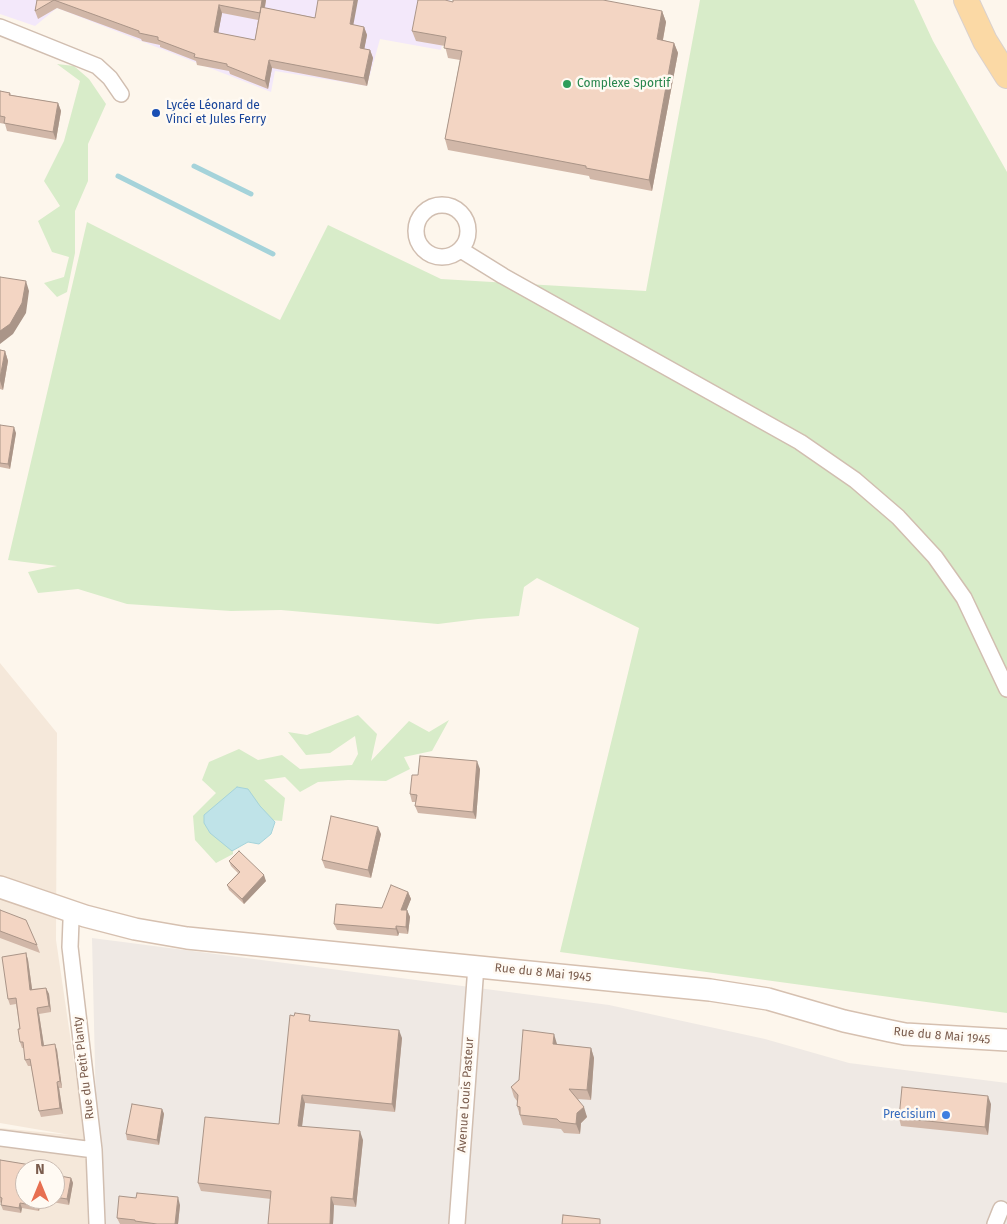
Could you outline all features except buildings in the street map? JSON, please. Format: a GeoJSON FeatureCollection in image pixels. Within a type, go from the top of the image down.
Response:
{"type":"FeatureCollection","features":[{"type":"Feature","properties":{"kind":"main road"},"geometry":{"type":"LineString","coordinates":[[966,0],[985,41],[1007,76]]}},
{"type":"Feature","properties":{"kind":"main road","name":"Rue du 8 Mai 1945"},"geometry":{"type":"LineString","coordinates":[[0,887],[79,914],[135,929],[187,938],[710,990],[768,999],[844,1021],[890,1031],[1004,1041]]}},
{"type":"Feature","properties":{"kind":"street"},"geometry":{"type":"LineString","coordinates":[[0,27],[97,66],[110,78],[122,94]]}},
{"type":"Feature","properties":{"kind":"street"},"geometry":{"type":"LineString","coordinates":[[461,250],[503,276],[800,442],[855,480],[898,517],[935,557],[964,598],[1007,689]]}},
{"type":"Feature","properties":{"kind":"street","name":"Rue du Petit Planty"},"geometry":{"type":"LineString","coordinates":[[79,914],[71,921],[70,947],[94,1150],[96,1224]]}},
{"type":"Feature","properties":{"kind":"street","name":"Avenue Louis Pasteur"},"geometry":{"type":"LineString","coordinates":[[457,1224],[476,966]]}},
{"type":"Feature","properties":{"kind":"street"},"geometry":{"type":"LineString","coordinates":[[0,1138],[94,1150]]}},
{"type":"Feature","properties":{"kind":"street"},"geometry":{"type":"LineString","coordinates":[[995,1224],[1001,1209]]}},
{"type":"Feature","properties":{"kind":"shaded area"},"geometry":{"type":"Polygon","coordinates":[[[0,0],[450,0],[441,50],[380,39],[367,86],[275,71],[271,92],[57,8],[35,26],[0,14],[0,0]]]}},
{"type":"Feature","properties":{"kind":"shaded area"},"geometry":{"type":"Polygon","coordinates":[[[0,663],[57,733],[56,940],[85,1137],[88,1224],[0,1224],[0,1128],[70,1135],[0,1123],[0,663]]]}},
{"type":"Feature","properties":{"kind":"shaded area"},"geometry":{"type":"Polygon","coordinates":[[[92,938],[609,1005],[765,1039],[849,1063],[1007,1083],[1007,1224],[95,1224],[97,1153],[92,938]]]}},
{"type":"Feature","properties":{"kind":"green space"},"geometry":{"type":"Polygon","coordinates":[[[700,0],[914,0],[933,41],[1007,172],[1007,1013],[560,952],[639,628],[537,578],[524,587],[519,616],[438,624],[281,610],[231,611],[127,604],[78,589],[38,593],[28,572],[57,566],[8,560],[87,222],[280,320],[328,225],[441,279],[646,291],[700,0]]]}},
{"type":"Feature","properties":{"kind":"green space"},"geometry":{"type":"Polygon","coordinates":[[[57,64],[74,66],[89,79],[106,104],[88,144],[88,181],[75,211],[75,253],[67,292],[57,297],[44,283],[64,277],[69,257],[52,252],[38,221],[60,206],[44,181],[64,141],[80,81],[57,64]]]}},
{"type":"Feature","properties":{"kind":"green space"},"geometry":{"type":"Polygon","coordinates":[[[358,715],[377,734],[371,761],[409,721],[429,732],[449,720],[432,751],[404,757],[410,769],[386,781],[348,780],[318,782],[300,792],[285,777],[264,780],[285,798],[282,821],[260,819],[232,837],[233,854],[216,863],[195,840],[193,816],[216,793],[202,780],[209,762],[239,749],[258,760],[282,755],[300,769],[352,765],[358,754],[355,736],[330,753],[306,755],[288,732],[307,735],[358,715]]]}},
{"type":"Feature","properties":{"kind":"water"},"geometry":{"type":"Polygon","coordinates":[[[237,787],[248,789],[275,822],[271,834],[259,844],[248,842],[232,851],[210,833],[204,823],[204,815],[237,787]]]}},
{"type":"Feature","properties":{"kind":"waterway"},"geometry":{"type":"LineString","coordinates":[[194,166],[251,194]]}},
{"type":"Feature","properties":{"kind":"waterway"},"geometry":{"type":"LineString","coordinates":[[118,176],[273,254]]}},
{"type":"Feature","properties":{"kind":"place","name":"Complexe Sportif"},"geometry":{"type":"Point","coordinates":[567,84]}},
{"type":"Feature","properties":{"kind":"place","name":"Lycée Léonard de Vinci et Jules Ferry"},"geometry":{"type":"Point","coordinates":[156,113]}},
{"type":"Feature","properties":{"kind":"place","name":"Precisium"},"geometry":{"type":"Point","coordinates":[946,1115]}}]}
